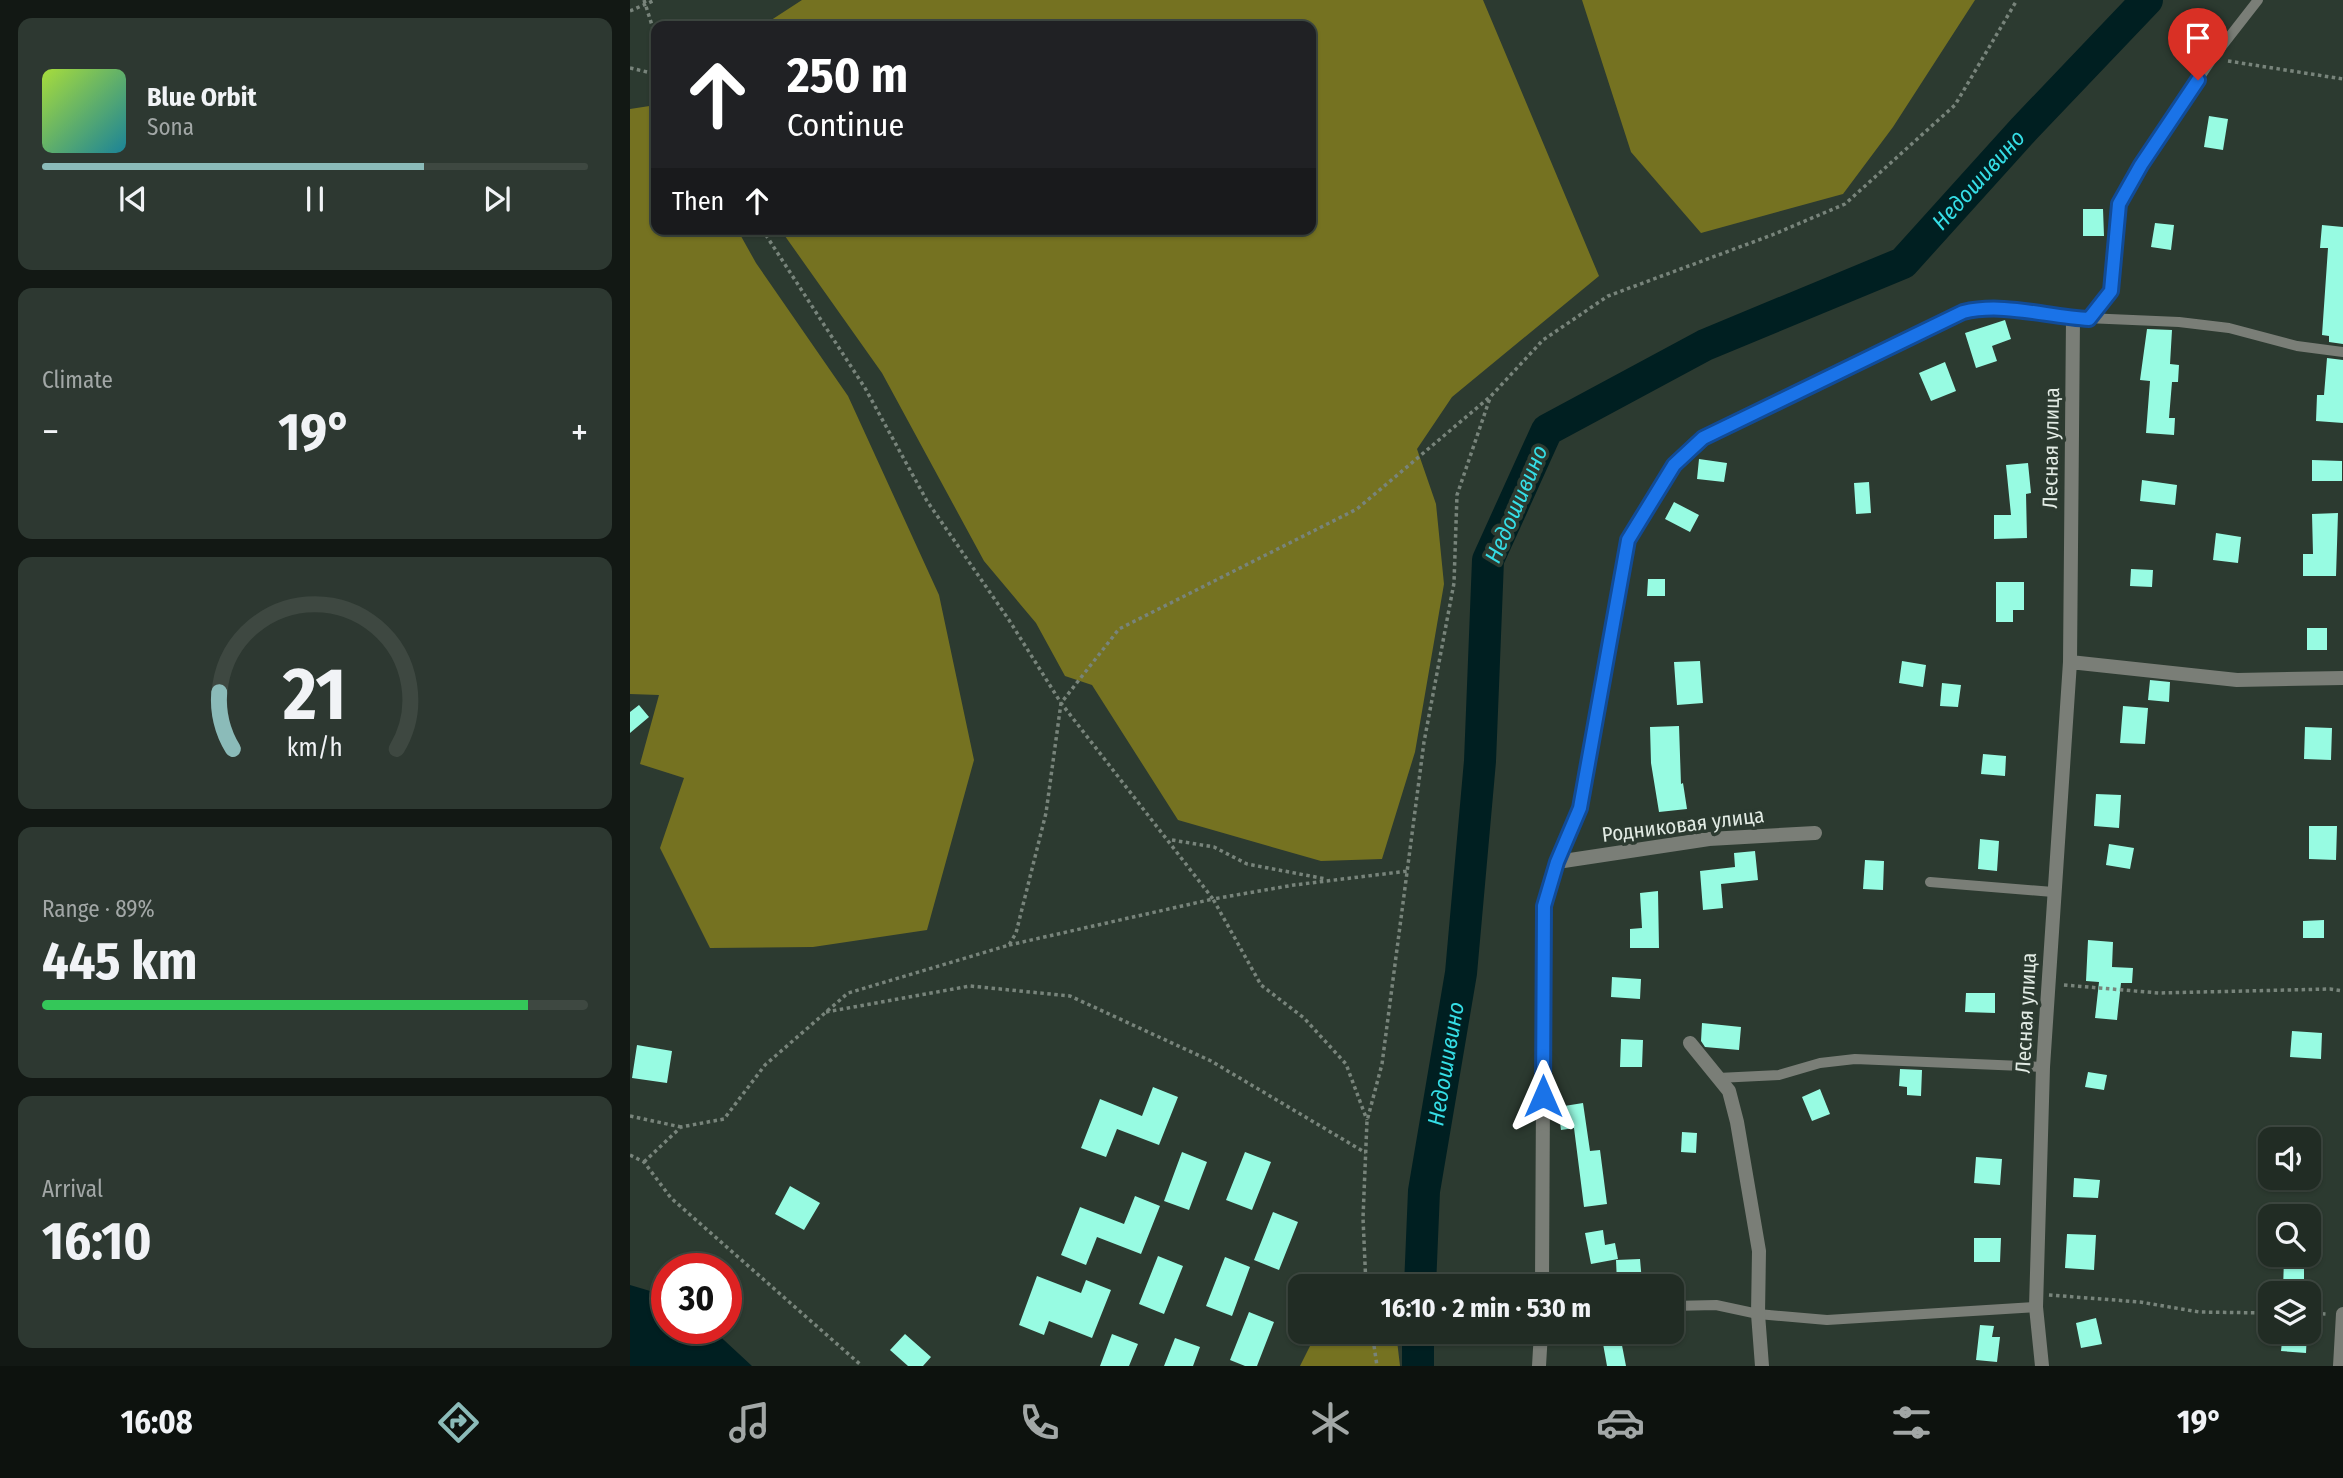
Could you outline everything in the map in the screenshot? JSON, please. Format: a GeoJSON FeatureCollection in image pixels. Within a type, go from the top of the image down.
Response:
{"type":"FeatureCollection","features":[{"type":"Feature","properties":{"kind":"street"},"geometry":{"type":"LineString","coordinates":[[1822,380],[1963,312],[1980,308],[2003,309],[2073,318]]}},
{"type":"Feature","properties":{"kind":"street","name":"Лесная улица"},"geometry":{"type":"LineString","coordinates":[[2042,1366],[2037,1301],[2043,1067],[2070,662],[2073,318]]}},
{"type":"Feature","properties":{"kind":"street","name":"Родниковая улица"},"geometry":{"type":"LineString","coordinates":[[1542,1274],[1544,906],[1557,862],[1580,808],[1628,540],[1674,465]]}},
{"type":"Feature","properties":{"kind":"street"},"geometry":{"type":"LineString","coordinates":[[2070,662],[2237,680],[2343,678]]}},
{"type":"Feature","properties":{"kind":"street","name":"Родниковая улица"},"geometry":{"type":"LineString","coordinates":[[1557,862],[1709,839],[1815,833]]}},
{"type":"Feature","properties":{"kind":"street"},"geometry":{"type":"LineString","coordinates":[[1690,1043],[1729,1091],[1737,1122],[1759,1251],[1758,1314],[1762,1366]]}},
{"type":"Feature","properties":{"kind":"street"},"geometry":{"type":"LineString","coordinates":[[2340,1366],[2343,1314]]}},
{"type":"Feature","properties":{"kind":"street"},"geometry":{"type":"LineString","coordinates":[[1539,1366],[1540,1344]]}},
{"type":"Feature","properties":{"kind":"lane"},"geometry":{"type":"LineString","coordinates":[[2089,319],[2111,291],[2119,204],[2141,165],[2213,59],[2258,0]]}},
{"type":"Feature","properties":{"kind":"lane"},"geometry":{"type":"LineString","coordinates":[[2073,318],[2179,322],[2229,328],[2297,346],[2343,352]]}},
{"type":"Feature","properties":{"kind":"lane"},"geometry":{"type":"LineString","coordinates":[[1674,465],[1703,438],[1822,380]]}},
{"type":"Feature","properties":{"kind":"lane"},"geometry":{"type":"LineString","coordinates":[[1930,882],[2053,892]]}},
{"type":"Feature","properties":{"kind":"lane"},"geometry":{"type":"LineString","coordinates":[[1718,1078],[1779,1075],[1820,1063],[1855,1059],[2043,1067]]}},
{"type":"Feature","properties":{"kind":"lane"},"geometry":{"type":"LineString","coordinates":[[1684,1306],[1716,1305],[1758,1314],[1827,1320],[2037,1301]]}},
{"type":"Feature","properties":{"kind":"path"},"geometry":{"type":"LineString","coordinates":[[630,11],[645,2],[655,0]]}},
{"type":"Feature","properties":{"kind":"path"},"geometry":{"type":"LineString","coordinates":[[1009,946],[1016,933],[1046,813],[1061,703],[1119,629],[1357,509],[1491,396],[1543,340],[1608,296],[1772,235],[1845,204],[1955,105],[2017,0]]}},
{"type":"Feature","properties":{"kind":"path"},"geometry":{"type":"LineString","coordinates":[[645,2],[651,22]]}},
{"type":"Feature","properties":{"kind":"path"},"geometry":{"type":"LineString","coordinates":[[2213,59],[2343,79]]}},
{"type":"Feature","properties":{"kind":"path"},"geometry":{"type":"LineString","coordinates":[[630,68],[651,73]]}},
{"type":"Feature","properties":{"kind":"path"},"geometry":{"type":"LineString","coordinates":[[766,235],[865,388],[927,501],[1009,620],[1061,703],[1170,839],[1213,899],[1261,985],[1304,1018],[1346,1064],[1367,1121]]}},
{"type":"Feature","properties":{"kind":"path"},"geometry":{"type":"LineString","coordinates":[[1365,1274],[1363,1218],[1367,1121],[1382,1064],[1424,742],[1454,583],[1457,495],[1491,396]]}},
{"type":"Feature","properties":{"kind":"path"},"geometry":{"type":"LineString","coordinates":[[1170,839],[1214,847],[1247,864],[1332,880]]}},
{"type":"Feature","properties":{"kind":"path"},"geometry":{"type":"LineString","coordinates":[[630,1116],[681,1127],[724,1119],[765,1065],[848,993],[1009,946],[1213,899],[1408,871]]}},
{"type":"Feature","properties":{"kind":"path"},"geometry":{"type":"LineString","coordinates":[[2048,984],[2159,993],[2330,989],[2343,991]]}},
{"type":"Feature","properties":{"kind":"path"},"geometry":{"type":"LineString","coordinates":[[826,1012],[970,986],[1070,996],[1211,1061],[1366,1153]]}},
{"type":"Feature","properties":{"kind":"path"},"geometry":{"type":"LineString","coordinates":[[645,1162],[681,1127]]}},
{"type":"Feature","properties":{"kind":"path"},"geometry":{"type":"LineString","coordinates":[[630,1156],[645,1162],[671,1198],[862,1366]]}},
{"type":"Feature","properties":{"kind":"path"},"geometry":{"type":"LineString","coordinates":[[2037,1301],[2140,1302],[2199,1312],[2258,1313]]}},
{"type":"Feature","properties":{"kind":"path"},"geometry":{"type":"LineString","coordinates":[[1374,1344],[1377,1366]]}},
{"type":"Feature","properties":{"kind":"shaded area"},"geometry":{"type":"Polygon","coordinates":[[[802,0],[1483,0],[1599,276],[1452,397],[1417,449],[1436,504],[1444,584],[1415,752],[1382,859],[1321,861],[1178,820],[1092,685],[1065,676],[1036,623],[984,561],[882,373],[784,235],[1316,235],[1316,21],[770,21],[802,0]]]}},
{"type":"Feature","properties":{"kind":"shaded area"},"geometry":{"type":"Polygon","coordinates":[[[1582,0],[1975,0],[1893,127],[1843,194],[1701,233],[1631,152],[1582,0]]]}},
{"type":"Feature","properties":{"kind":"shaded area"},"geometry":{"type":"Polygon","coordinates":[[[651,106],[651,235],[740,235],[756,263],[848,396],[939,595],[974,760],[927,930],[813,947],[710,948],[660,848],[684,778],[640,764],[659,695],[630,694],[630,109],[651,106]]]}},
{"type":"Feature","properties":{"kind":"shaded area"},"geometry":{"type":"Polygon","coordinates":[[[1311,1344],[1397,1344],[1400,1366],[1300,1366],[1311,1344]]]}},
{"type":"Feature","properties":{"kind":"water"},"geometry":{"type":"Polygon","coordinates":[[[630,1285],[651,1291],[651,1344],[728,1344],[752,1366],[630,1366],[630,1285]]]}},
{"type":"Feature","properties":{"kind":"building"},"geometry":{"type":"Polygon","coordinates":[[[2209,116],[2228,119],[2223,150],[2204,147],[2209,116]]]}},
{"type":"Feature","properties":{"kind":"building"},"geometry":{"type":"Polygon","coordinates":[[[2083,209],[2103,209],[2104,236],[2083,236],[2083,209]]]}},
{"type":"Feature","properties":{"kind":"building"},"geometry":{"type":"Polygon","coordinates":[[[2155,223],[2174,225],[2171,250],[2151,247],[2155,223]]]}},
{"type":"Feature","properties":{"kind":"building"},"geometry":{"type":"Polygon","coordinates":[[[2322,225],[2343,227],[2343,344],[2329,342],[2329,336],[2322,335],[2328,248],[2320,248],[2322,225]]]}},
{"type":"Feature","properties":{"kind":"building"},"geometry":{"type":"Polygon","coordinates":[[[2005,320],[2011,339],[1992,346],[1997,361],[1976,368],[1965,333],[2005,320]]]}},
{"type":"Feature","properties":{"kind":"building"},"geometry":{"type":"Polygon","coordinates":[[[2147,329],[2172,330],[2170,364],[2179,365],[2178,382],[2172,382],[2169,418],[2175,418],[2174,435],[2146,433],[2150,381],[2140,380],[2147,329]]]}},
{"type":"Feature","properties":{"kind":"building"},"geometry":{"type":"Polygon","coordinates":[[[2327,358],[2343,360],[2343,423],[2316,421],[2317,395],[2324,395],[2327,358]]]}},
{"type":"Feature","properties":{"kind":"building"},"geometry":{"type":"Polygon","coordinates":[[[1945,362],[1956,391],[1931,401],[1919,373],[1945,362]]]}},
{"type":"Feature","properties":{"kind":"building"},"geometry":{"type":"Polygon","coordinates":[[[1699,459],[1727,463],[1724,482],[1697,479],[1699,459]]]}},
{"type":"Feature","properties":{"kind":"building"},"geometry":{"type":"Polygon","coordinates":[[[2312,460],[2342,461],[2342,481],[2312,481],[2312,460]]]}},
{"type":"Feature","properties":{"kind":"building"},"geometry":{"type":"Polygon","coordinates":[[[2028,463],[2031,493],[2026,494],[2027,538],[1994,539],[1994,515],[2011,515],[2006,465],[2028,463]]]}},
{"type":"Feature","properties":{"kind":"building"},"geometry":{"type":"Polygon","coordinates":[[[2142,480],[2177,485],[2175,505],[2140,501],[2142,480]]]}},
{"type":"Feature","properties":{"kind":"building"},"geometry":{"type":"Polygon","coordinates":[[[1869,482],[1871,513],[1856,514],[1854,483],[1869,482]]]}},
{"type":"Feature","properties":{"kind":"building"},"geometry":{"type":"Polygon","coordinates":[[[1674,502],[1699,515],[1690,532],[1665,519],[1674,502]]]}},
{"type":"Feature","properties":{"kind":"building"},"geometry":{"type":"Polygon","coordinates":[[[2338,513],[2336,576],[2303,576],[2303,554],[2313,554],[2312,514],[2338,513]]]}},
{"type":"Feature","properties":{"kind":"building"},"geometry":{"type":"Polygon","coordinates":[[[2216,533],[2241,537],[2238,563],[2213,560],[2216,533]]]}},
{"type":"Feature","properties":{"kind":"building"},"geometry":{"type":"Polygon","coordinates":[[[2131,569],[2153,570],[2152,587],[2130,586],[2131,569]]]}},
{"type":"Feature","properties":{"kind":"building"},"geometry":{"type":"Polygon","coordinates":[[[1648,579],[1665,579],[1665,596],[1647,596],[1648,579]]]}},
{"type":"Feature","properties":{"kind":"building"},"geometry":{"type":"Polygon","coordinates":[[[1996,582],[2024,582],[2024,610],[2013,610],[2013,622],[1996,622],[1996,582]]]}},
{"type":"Feature","properties":{"kind":"building"},"geometry":{"type":"Polygon","coordinates":[[[2307,628],[2327,628],[2327,650],[2307,650],[2307,628]]]}},
{"type":"Feature","properties":{"kind":"building"},"geometry":{"type":"Polygon","coordinates":[[[1700,661],[1703,703],[1677,705],[1674,662],[1700,661]]]}},
{"type":"Feature","properties":{"kind":"building"},"geometry":{"type":"Polygon","coordinates":[[[1902,661],[1926,665],[1923,687],[1899,683],[1902,661]]]}},
{"type":"Feature","properties":{"kind":"building"},"geometry":{"type":"Polygon","coordinates":[[[2150,680],[2170,682],[2169,702],[2148,700],[2150,680]]]}},
{"type":"Feature","properties":{"kind":"building"},"geometry":{"type":"Polygon","coordinates":[[[1942,683],[1961,685],[1958,707],[1940,706],[1942,683]]]}},
{"type":"Feature","properties":{"kind":"building"},"geometry":{"type":"Polygon","coordinates":[[[639,705],[649,717],[630,733],[630,712],[639,705]]]}},
{"type":"Feature","properties":{"kind":"building"},"geometry":{"type":"Polygon","coordinates":[[[2123,706],[2148,708],[2145,744],[2120,743],[2123,706]]]}},
{"type":"Feature","properties":{"kind":"building"},"geometry":{"type":"Polygon","coordinates":[[[1679,726],[1681,784],[1683,783],[1687,809],[1659,812],[1651,763],[1650,727],[1679,726]]]}},
{"type":"Feature","properties":{"kind":"building"},"geometry":{"type":"Polygon","coordinates":[[[2305,727],[2332,728],[2331,760],[2304,759],[2305,727]]]}},
{"type":"Feature","properties":{"kind":"building"},"geometry":{"type":"Polygon","coordinates":[[[1983,754],[2006,756],[2005,776],[1981,774],[1983,754]]]}},
{"type":"Feature","properties":{"kind":"building"},"geometry":{"type":"Polygon","coordinates":[[[2096,794],[2121,795],[2119,828],[2094,826],[2096,794]]]}},
{"type":"Feature","properties":{"kind":"building"},"geometry":{"type":"Polygon","coordinates":[[[2309,826],[2337,826],[2336,860],[2309,859],[2309,826]]]}},
{"type":"Feature","properties":{"kind":"building"},"geometry":{"type":"Polygon","coordinates":[[[1980,839],[1999,841],[1997,871],[1978,869],[1980,839]]]}},
{"type":"Feature","properties":{"kind":"building"},"geometry":{"type":"Polygon","coordinates":[[[2109,844],[2134,848],[2130,869],[2106,865],[2109,844]]]}},
{"type":"Feature","properties":{"kind":"building"},"geometry":{"type":"Polygon","coordinates":[[[1755,851],[1758,880],[1721,884],[1723,908],[1703,910],[1700,871],[1735,867],[1734,853],[1755,851]]]}},
{"type":"Feature","properties":{"kind":"building"},"geometry":{"type":"Polygon","coordinates":[[[1865,860],[1884,861],[1883,890],[1863,889],[1865,860]]]}},
{"type":"Feature","properties":{"kind":"building"},"geometry":{"type":"Polygon","coordinates":[[[1658,891],[1659,948],[1630,948],[1630,929],[1642,928],[1640,893],[1658,891]]]}},
{"type":"Feature","properties":{"kind":"building"},"geometry":{"type":"Polygon","coordinates":[[[2324,920],[2324,938],[2303,938],[2303,921],[2324,920]]]}},
{"type":"Feature","properties":{"kind":"building"},"geometry":{"type":"Polygon","coordinates":[[[2088,940],[2113,942],[2112,967],[2133,968],[2132,983],[2121,983],[2117,1020],[2095,1018],[2099,982],[2086,981],[2088,940]]]}},
{"type":"Feature","properties":{"kind":"building"},"geometry":{"type":"Polygon","coordinates":[[[1612,977],[1641,979],[1640,999],[1611,997],[1612,977]]]}},
{"type":"Feature","properties":{"kind":"building"},"geometry":{"type":"Polygon","coordinates":[[[1966,993],[1995,993],[1995,1013],[1965,1012],[1966,993]]]}},
{"type":"Feature","properties":{"kind":"building"},"geometry":{"type":"Polygon","coordinates":[[[1702,1023],[1741,1027],[1739,1050],[1705,1047],[1701,1041],[1702,1023]]]}},
{"type":"Feature","properties":{"kind":"building"},"geometry":{"type":"Polygon","coordinates":[[[2292,1031],[2322,1033],[2321,1059],[2290,1057],[2292,1031]]]}},
{"type":"Feature","properties":{"kind":"building"},"geometry":{"type":"Polygon","coordinates":[[[1621,1039],[1643,1040],[1642,1067],[1620,1067],[1621,1039]]]}},
{"type":"Feature","properties":{"kind":"building"},"geometry":{"type":"Polygon","coordinates":[[[637,1045],[672,1051],[667,1083],[632,1078],[637,1045]]]}},
{"type":"Feature","properties":{"kind":"building"},"geometry":{"type":"Polygon","coordinates":[[[1900,1069],[1922,1070],[1921,1096],[1907,1095],[1907,1087],[1899,1086],[1900,1069]]]}},
{"type":"Feature","properties":{"kind":"building"},"geometry":{"type":"Polygon","coordinates":[[[2088,1072],[2107,1075],[2104,1090],[2085,1087],[2088,1072]]]}},
{"type":"Feature","properties":{"kind":"building"},"geometry":{"type":"Polygon","coordinates":[[[1153,1087],[1178,1097],[1159,1145],[1117,1129],[1106,1157],[1081,1148],[1100,1099],[1142,1116],[1153,1087]]]}},
{"type":"Feature","properties":{"kind":"building"},"geometry":{"type":"Polygon","coordinates":[[[1820,1089],[1830,1114],[1812,1121],[1802,1097],[1820,1089]]]}},
{"type":"Feature","properties":{"kind":"building"},"geometry":{"type":"Polygon","coordinates":[[[1583,1103],[1590,1151],[1600,1150],[1607,1204],[1584,1207],[1574,1128],[1561,1130],[1558,1107],[1583,1103]]]}},
{"type":"Feature","properties":{"kind":"building"},"geometry":{"type":"Polygon","coordinates":[[[1682,1132],[1697,1133],[1696,1153],[1681,1152],[1682,1132]]]}},
{"type":"Feature","properties":{"kind":"building"},"geometry":{"type":"Polygon","coordinates":[[[1182,1152],[1207,1162],[1189,1210],[1164,1201],[1182,1152]]]}},
{"type":"Feature","properties":{"kind":"building"},"geometry":{"type":"Polygon","coordinates":[[[1245,1152],[1271,1162],[1252,1210],[1226,1200],[1245,1152]]]}},
{"type":"Feature","properties":{"kind":"building"},"geometry":{"type":"Polygon","coordinates":[[[1976,1157],[2002,1159],[2000,1185],[1974,1183],[1976,1157]]]}},
{"type":"Feature","properties":{"kind":"building"},"geometry":{"type":"Polygon","coordinates":[[[2074,1178],[2100,1180],[2098,1198],[2073,1197],[2074,1178]]]}},
{"type":"Feature","properties":{"kind":"building"},"geometry":{"type":"Polygon","coordinates":[[[790,1186],[820,1203],[804,1230],[775,1214],[790,1186]]]}},
{"type":"Feature","properties":{"kind":"building"},"geometry":{"type":"Polygon","coordinates":[[[1135,1196],[1160,1206],[1141,1254],[1097,1237],[1086,1265],[1061,1255],[1080,1207],[1124,1224],[1135,1196]]]}},
{"type":"Feature","properties":{"kind":"building"},"geometry":{"type":"Polygon","coordinates":[[[1273,1212],[1298,1222],[1279,1270],[1254,1260],[1273,1212]]]}},
{"type":"Feature","properties":{"kind":"building"},"geometry":{"type":"Polygon","coordinates":[[[1603,1230],[1605,1245],[1615,1243],[1618,1259],[1591,1264],[1585,1233],[1603,1230]]]}},
{"type":"Feature","properties":{"kind":"building"},"geometry":{"type":"Polygon","coordinates":[[[2067,1234],[2096,1235],[2094,1270],[2065,1268],[2067,1234]]]}},
{"type":"Feature","properties":{"kind":"building"},"geometry":{"type":"Polygon","coordinates":[[[1974,1238],[2001,1238],[2000,1262],[1974,1262],[1974,1238]]]}},
{"type":"Feature","properties":{"kind":"building"},"geometry":{"type":"Polygon","coordinates":[[[1158,1256],[1183,1266],[1164,1314],[1139,1304],[1158,1256]]]}},
{"type":"Feature","properties":{"kind":"building"},"geometry":{"type":"Polygon","coordinates":[[[1225,1257],[1250,1267],[1232,1316],[1206,1306],[1225,1257]]]}},
{"type":"Feature","properties":{"kind":"building"},"geometry":{"type":"Polygon","coordinates":[[[1640,1259],[1641,1274],[1617,1274],[1616,1260],[1640,1259]]]}},
{"type":"Feature","properties":{"kind":"building"},"geometry":{"type":"Polygon","coordinates":[[[2284,1267],[2304,1267],[2304,1281],[2283,1281],[2284,1267]]]}},
{"type":"Feature","properties":{"kind":"building"},"geometry":{"type":"Polygon","coordinates":[[[1037,1276],[1081,1293],[1086,1280],[1111,1290],[1092,1338],[1049,1321],[1044,1335],[1019,1325],[1037,1276]]]}},
{"type":"Feature","properties":{"kind":"building"},"geometry":{"type":"Polygon","coordinates":[[[1249,1312],[1274,1322],[1257,1366],[1245,1366],[1230,1360],[1249,1312]]]}},
{"type":"Feature","properties":{"kind":"building"},"geometry":{"type":"Polygon","coordinates":[[[2096,1318],[2102,1344],[2081,1348],[2076,1323],[2096,1318]]]}},
{"type":"Feature","properties":{"kind":"building"},"geometry":{"type":"Polygon","coordinates":[[[1980,1325],[1994,1326],[1992,1337],[2000,1337],[1997,1362],[1976,1360],[1980,1325]]]}},
{"type":"Feature","properties":{"kind":"building"},"geometry":{"type":"Polygon","coordinates":[[[905,1334],[931,1357],[923,1366],[908,1366],[890,1350],[905,1334]]]}},
{"type":"Feature","properties":{"kind":"building"},"geometry":{"type":"Polygon","coordinates":[[[1112,1334],[1138,1344],[1129,1366],[1100,1366],[1112,1334]]]}},
{"type":"Feature","properties":{"kind":"building"},"geometry":{"type":"Polygon","coordinates":[[[1175,1338],[1200,1347],[1193,1366],[1164,1366],[1175,1338]]]}},
{"type":"Feature","properties":{"kind":"building"},"geometry":{"type":"Polygon","coordinates":[[[1603,1344],[1622,1344],[1626,1366],[1607,1366],[1603,1344]]]}},
{"type":"Feature","properties":{"kind":"building"},"geometry":{"type":"Polygon","coordinates":[[[2282,1344],[2306,1344],[2306,1353],[2281,1351],[2282,1344]]]}},
{"type":"Feature","properties":{"kind":"waterway","name":"Недошивино"},"geometry":{"type":"LineString","coordinates":[[1421,1274],[1424,1191],[1461,973],[1480,761],[1488,560],[1547,430],[1705,345],[1903,263],[2024,129],[2147,0]]}},
{"type":"Feature","properties":{"kind":"waterway","name":"Недошивино"},"geometry":{"type":"LineString","coordinates":[[1418,1344],[1418,1366]]}},
{"type":"Feature","properties":{"kind":"route"},"geometry":{"type":"LineString","coordinates":[[1543,1096],[1544,906],[1557,862],[1580,808],[1628,540],[1674,465],[1703,438],[1963,312],[1980,308],[2003,309],[2089,319],[2111,291],[2117,250],[2119,204],[2141,165],[2198,80]]}}]}
